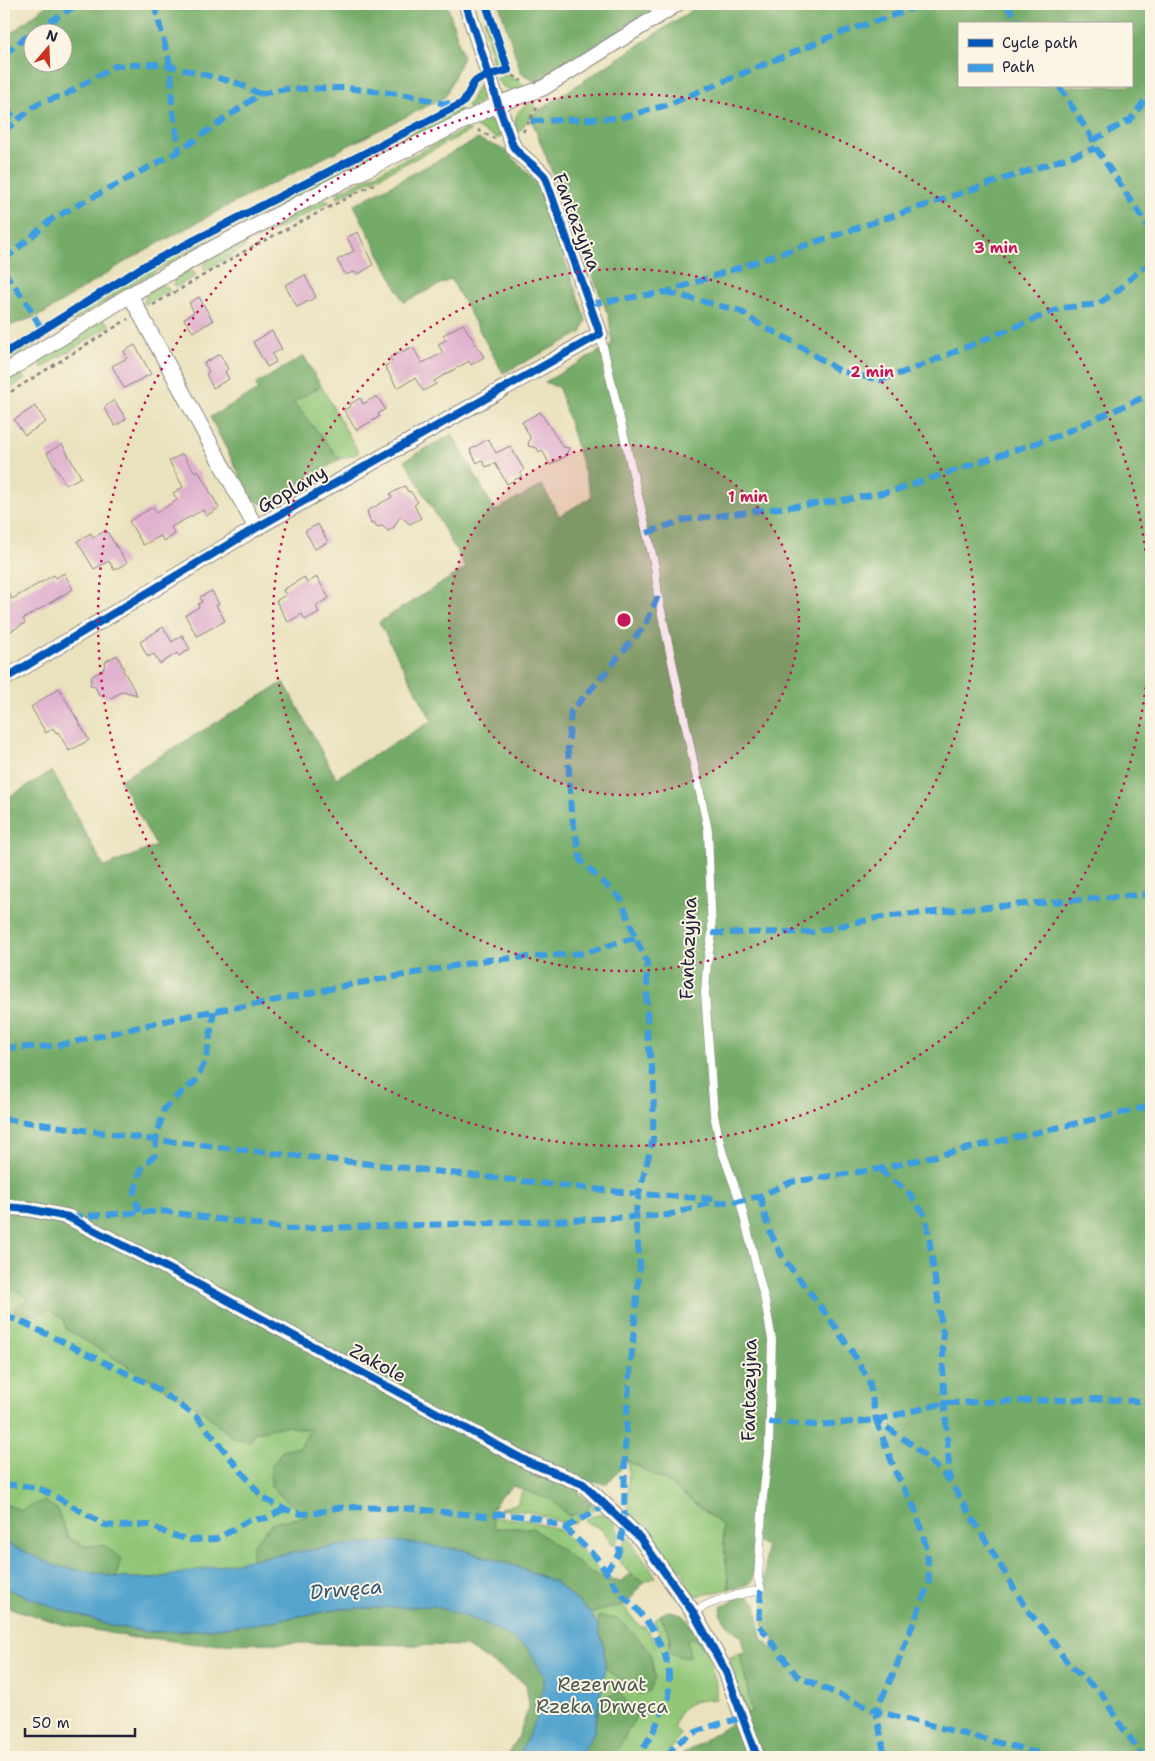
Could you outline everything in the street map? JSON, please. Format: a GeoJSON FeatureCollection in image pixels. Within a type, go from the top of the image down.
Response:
{"type":"FeatureCollection","features":[{"type":"Feature","properties":{"kind":"street","name":"Fantazyjna"},"geometry":{"type":"LineString","coordinates":[[466,4],[513,146],[537,167],[545,178],[600,334]]}},
{"type":"Feature","properties":{"kind":"street"},"geometry":{"type":"LineString","coordinates":[[4,374],[130,294],[204,253],[498,104],[543,88],[677,4]]}},
{"type":"Feature","properties":{"kind":"street","name":"Goplany"},"geometry":{"type":"LineString","coordinates":[[130,294],[256,528]]}},
{"type":"Feature","properties":{"kind":"street","name":"Goplany"},"geometry":{"type":"LineString","coordinates":[[4,679],[256,528],[600,334]]}},
{"type":"Feature","properties":{"kind":"street","name":"Zakole"},"geometry":{"type":"LineString","coordinates":[[4,1207],[29,1209],[68,1217],[175,1272],[528,1462],[583,1484],[640,1538],[693,1612]]}},
{"type":"Feature","properties":{"kind":"street"},"geometry":{"type":"LineString","coordinates":[[693,1612],[726,1672],[758,1757]]}},
{"type":"Feature","properties":{"kind":"lane","name":"Fantazyjna"},"geometry":{"type":"LineString","coordinates":[[600,334],[655,567],[658,596],[708,830],[712,933],[705,993],[714,1115],[722,1151],[740,1201],[772,1340],[769,1444],[763,1497],[758,1578],[760,1590],[710,1602],[693,1612]]}},
{"type":"Feature","properties":{"kind":"path"},"geometry":{"type":"LineString","coordinates":[[508,70],[509,73],[528,84]]}},
{"type":"Feature","properties":{"kind":"path"},"geometry":{"type":"LineString","coordinates":[[521,135],[540,103],[537,98]]}},
{"type":"Feature","properties":{"kind":"path"},"geometry":{"type":"LineString","coordinates":[[475,131],[478,130],[498,141]]}},
{"type":"Feature","properties":{"kind":"path"},"geometry":{"type":"LineString","coordinates":[[149,307],[252,247],[379,181]]}},
{"type":"Feature","properties":{"kind":"path"},"geometry":{"type":"LineString","coordinates":[[4,396],[128,319]]}},
{"type":"Feature","properties":{"kind":"green space"},"geometry":{"type":"Polygon","coordinates":[[[48,4],[447,4],[463,57],[445,97],[218,211],[123,263],[43,314],[4,328],[4,39],[22,25],[22,72],[72,72],[72,22],[25,22],[48,4]]]}},
{"type":"Feature","properties":{"kind":"green space"},"geometry":{"type":"Polygon","coordinates":[[[499,4],[663,4],[536,82],[521,73],[499,4]]]}},
{"type":"Feature","properties":{"kind":"green space"},"geometry":{"type":"Polygon","coordinates":[[[701,4],[1151,4],[1151,1757],[681,1757],[681,1755],[752,1711],[740,1653],[745,1654],[741,1637],[727,1624],[720,1614],[722,1606],[737,1598],[749,1597],[756,1603],[761,1638],[773,1649],[774,1638],[763,1627],[766,1547],[757,1542],[753,1580],[751,1583],[729,1589],[722,1525],[669,1483],[628,1461],[607,1483],[582,1482],[579,1494],[591,1502],[586,1511],[568,1516],[554,1501],[513,1486],[500,1497],[490,1512],[495,1528],[533,1528],[587,1570],[605,1579],[621,1582],[630,1574],[643,1582],[627,1604],[591,1613],[555,1582],[511,1563],[463,1550],[337,1546],[252,1559],[252,1546],[273,1522],[306,1517],[271,1487],[271,1467],[282,1451],[300,1447],[310,1430],[285,1426],[255,1432],[250,1442],[232,1437],[204,1412],[66,1329],[64,1319],[47,1309],[40,1314],[15,1313],[15,1307],[29,1299],[14,1289],[8,1297],[4,1298],[4,800],[52,771],[104,867],[156,846],[120,780],[284,682],[336,778],[432,721],[379,622],[466,568],[405,460],[452,434],[495,511],[542,485],[559,516],[592,497],[559,388],[545,382],[612,344],[609,317],[530,116],[701,4]]]}},
{"type":"Feature","properties":{"kind":"green space"},"geometry":{"type":"Polygon","coordinates":[[[484,19],[489,19],[499,59],[496,65],[493,65],[484,19]]]}},
{"type":"Feature","properties":{"kind":"green space"},"geometry":{"type":"Polygon","coordinates":[[[505,74],[521,82],[526,88],[513,91],[503,86],[496,79],[505,74]]]}},
{"type":"Feature","properties":{"kind":"green space"},"geometry":{"type":"Polygon","coordinates":[[[483,85],[481,99],[470,110],[467,105],[477,87],[483,85]]]}},
{"type":"Feature","properties":{"kind":"green space"},"geometry":{"type":"Polygon","coordinates":[[[534,101],[536,105],[521,130],[516,132],[516,116],[520,110],[534,101]]]}},
{"type":"Feature","properties":{"kind":"green space"},"geometry":{"type":"Polygon","coordinates":[[[459,108],[461,114],[251,220],[249,216],[459,108]]]}},
{"type":"Feature","properties":{"kind":"green space"},"geometry":{"type":"Polygon","coordinates":[[[483,120],[498,126],[502,137],[497,138],[477,128],[475,123],[483,120]]]}},
{"type":"Feature","properties":{"kind":"green space"},"geometry":{"type":"Polygon","coordinates":[[[468,128],[470,131],[337,198],[339,192],[468,128]]]}},
{"type":"Feature","properties":{"kind":"green space"},"geometry":{"type":"Polygon","coordinates":[[[478,139],[505,150],[537,183],[586,320],[581,333],[503,373],[451,279],[404,302],[354,205],[478,139]]]}},
{"type":"Feature","properties":{"kind":"green space"},"geometry":{"type":"Polygon","coordinates":[[[324,199],[330,202],[253,241],[253,235],[324,199]]]}},
{"type":"Feature","properties":{"kind":"green space"},"geometry":{"type":"Polygon","coordinates":[[[246,217],[249,221],[141,279],[68,324],[65,319],[140,273],[246,217]]]}},
{"type":"Feature","properties":{"kind":"green space"},"geometry":{"type":"Polygon","coordinates":[[[243,242],[246,247],[205,271],[203,265],[206,261],[243,242]]]}},
{"type":"Feature","properties":{"kind":"green space"},"geometry":{"type":"Polygon","coordinates":[[[189,270],[194,272],[196,276],[176,287],[173,283],[175,278],[189,270]]]}},
{"type":"Feature","properties":{"kind":"green space"},"geometry":{"type":"Polygon","coordinates":[[[161,285],[167,286],[170,291],[143,305],[147,294],[161,285]]]}},
{"type":"Feature","properties":{"kind":"green space"},"geometry":{"type":"Polygon","coordinates":[[[102,320],[106,321],[110,326],[42,368],[40,361],[42,359],[102,320]]]}},
{"type":"Feature","properties":{"kind":"green space"},"geometry":{"type":"Polygon","coordinates":[[[55,327],[57,331],[4,364],[4,359],[55,327]]]}},
{"type":"Feature","properties":{"kind":"green space"},"geometry":{"type":"Polygon","coordinates":[[[304,356],[321,386],[293,402],[340,459],[266,506],[252,499],[210,417],[258,390],[256,384],[304,356]]]}},
{"type":"Feature","properties":{"kind":"green space"},"geometry":{"type":"Polygon","coordinates":[[[21,374],[25,379],[5,392],[4,382],[21,374]]]}},
{"type":"Feature","properties":{"kind":"green space"},"geometry":{"type":"Polygon","coordinates":[[[321,386],[359,453],[340,459],[293,402],[321,386]]]}},
{"type":"Feature","properties":{"kind":"green space","name":"Rezerwat Rzeka Drwęca"},"geometry":{"type":"Polygon","coordinates":[[[18,1284],[62,1292],[66,1329],[204,1412],[232,1437],[303,1422],[321,1423],[307,1517],[274,1522],[267,1530],[493,1520],[492,1517],[529,1520],[560,1530],[590,1559],[605,1579],[601,1577],[640,1627],[645,1626],[655,1642],[662,1641],[654,1621],[660,1615],[670,1636],[686,1639],[693,1638],[707,1651],[716,1683],[716,1699],[700,1700],[683,1708],[679,1713],[674,1728],[681,1734],[665,1757],[509,1757],[537,1703],[543,1679],[489,1627],[175,1639],[131,1638],[4,1592],[4,1520],[119,1563],[104,1545],[85,1546],[69,1539],[57,1509],[21,1510],[4,1504],[4,1298],[8,1297],[18,1284]]]}},
{"type":"Feature","properties":{"kind":"green space"},"geometry":{"type":"Polygon","coordinates":[[[628,1461],[669,1483],[722,1525],[729,1589],[697,1596],[688,1590],[684,1574],[660,1545],[649,1541],[629,1516],[628,1461]]]}},
{"type":"Feature","properties":{"kind":"green space"},"geometry":{"type":"Polygon","coordinates":[[[526,1482],[540,1487],[568,1516],[591,1502],[595,1508],[574,1523],[561,1522],[532,1512],[498,1509],[517,1504],[526,1482]]]}},
{"type":"Feature","properties":{"kind":"green space"},"geometry":{"type":"Polygon","coordinates":[[[43,1501],[57,1509],[69,1539],[85,1546],[104,1545],[121,1558],[116,1577],[55,1566],[4,1542],[4,1504],[21,1510],[43,1501]]]}},
{"type":"Feature","properties":{"kind":"green space"},"geometry":{"type":"Polygon","coordinates":[[[604,1513],[614,1523],[619,1534],[615,1544],[611,1544],[603,1530],[585,1521],[593,1515],[604,1513]]]}},
{"type":"Feature","properties":{"kind":"green space"},"geometry":{"type":"Polygon","coordinates":[[[627,1536],[656,1577],[643,1582],[630,1574],[621,1563],[622,1548],[627,1536]]]}},
{"type":"Feature","properties":{"kind":"green space"},"geometry":{"type":"Polygon","coordinates":[[[4,1588],[56,1608],[113,1626],[148,1632],[187,1631],[255,1624],[339,1609],[434,1606],[485,1623],[527,1647],[545,1677],[537,1718],[518,1757],[506,1757],[518,1738],[529,1706],[526,1684],[466,1646],[305,1643],[197,1644],[116,1634],[61,1624],[4,1606],[4,1588]]]}},
{"type":"Feature","properties":{"kind":"green space"},"geometry":{"type":"Polygon","coordinates":[[[668,1611],[681,1614],[685,1618],[707,1651],[693,1638],[687,1640],[690,1656],[682,1657],[669,1653],[670,1636],[660,1615],[668,1611]]]}},
{"type":"Feature","properties":{"kind":"green space"},"geometry":{"type":"Polygon","coordinates":[[[599,1616],[617,1619],[650,1652],[655,1677],[649,1691],[640,1694],[605,1668],[604,1648],[598,1626],[599,1616]]]}},
{"type":"Feature","properties":{"kind":"green space"},"geometry":{"type":"Polygon","coordinates":[[[740,1653],[752,1711],[746,1714],[730,1664],[730,1657],[740,1653]]]}},
{"type":"Feature","properties":{"kind":"green space"},"geometry":{"type":"Polygon","coordinates":[[[619,1692],[637,1715],[613,1757],[579,1757],[594,1732],[600,1699],[619,1692]]]}},
{"type":"Feature","properties":{"kind":"water","name":"Drwęca"},"geometry":{"type":"Polygon","coordinates":[[[395,1541],[463,1550],[514,1566],[555,1582],[591,1613],[598,1626],[604,1648],[605,1668],[594,1732],[579,1757],[518,1757],[537,1718],[545,1677],[527,1647],[485,1623],[434,1606],[339,1609],[255,1624],[187,1631],[148,1632],[113,1626],[56,1608],[4,1588],[4,1542],[55,1566],[116,1577],[153,1579],[252,1559],[337,1546],[395,1541]]]}},
{"type":"Feature","properties":{"kind":"building"},"geometry":{"type":"Polygon","coordinates":[[[358,232],[373,265],[359,274],[353,272],[346,275],[337,260],[354,251],[347,237],[358,232]]]}},
{"type":"Feature","properties":{"kind":"building"},"geometry":{"type":"Polygon","coordinates":[[[305,275],[316,297],[297,307],[285,285],[305,275]]]}},
{"type":"Feature","properties":{"kind":"building"},"geometry":{"type":"Polygon","coordinates":[[[199,297],[213,321],[193,332],[184,319],[194,312],[189,303],[199,297]]]}},
{"type":"Feature","properties":{"kind":"building"},"geometry":{"type":"Polygon","coordinates":[[[463,324],[484,357],[471,365],[469,361],[434,381],[436,384],[423,391],[415,378],[397,388],[385,366],[392,362],[390,357],[410,348],[414,349],[422,363],[443,353],[438,344],[446,340],[443,335],[463,324]]]}},
{"type":"Feature","properties":{"kind":"building"},"geometry":{"type":"Polygon","coordinates":[[[272,331],[282,349],[272,354],[276,362],[267,367],[253,342],[272,331]]]}},
{"type":"Feature","properties":{"kind":"building"},"geometry":{"type":"Polygon","coordinates":[[[135,345],[151,374],[124,388],[112,366],[127,358],[124,351],[135,345]]]}},
{"type":"Feature","properties":{"kind":"building"},"geometry":{"type":"Polygon","coordinates":[[[220,354],[228,369],[225,371],[229,379],[213,388],[206,374],[209,372],[204,363],[220,354]]]}},
{"type":"Feature","properties":{"kind":"building"},"geometry":{"type":"Polygon","coordinates":[[[377,396],[385,409],[378,414],[379,417],[356,430],[344,410],[360,398],[363,404],[377,396]]]}},
{"type":"Feature","properties":{"kind":"building"},"geometry":{"type":"Polygon","coordinates":[[[114,400],[126,419],[115,426],[104,408],[114,400]]]}},
{"type":"Feature","properties":{"kind":"building"},"geometry":{"type":"Polygon","coordinates":[[[35,406],[46,422],[25,435],[14,420],[35,406]]]}},
{"type":"Feature","properties":{"kind":"building"},"geometry":{"type":"Polygon","coordinates":[[[540,412],[563,447],[569,448],[566,456],[550,465],[542,450],[539,452],[537,448],[528,446],[530,437],[522,422],[540,412]]]}},
{"type":"Feature","properties":{"kind":"building"},"geometry":{"type":"Polygon","coordinates":[[[488,439],[496,453],[510,446],[524,470],[520,473],[522,476],[507,484],[495,463],[486,467],[482,460],[477,463],[470,450],[488,439]]]}},
{"type":"Feature","properties":{"kind":"building"},"geometry":{"type":"Polygon","coordinates":[[[62,444],[81,477],[66,485],[47,453],[62,444]]]}},
{"type":"Feature","properties":{"kind":"building"},"geometry":{"type":"Polygon","coordinates":[[[182,454],[195,472],[198,470],[219,508],[206,516],[203,510],[171,527],[175,534],[164,541],[161,536],[143,545],[129,521],[153,507],[156,513],[177,500],[173,493],[183,487],[169,461],[182,454]]]}},
{"type":"Feature","properties":{"kind":"building"},"geometry":{"type":"Polygon","coordinates":[[[405,486],[418,502],[414,505],[421,518],[410,524],[400,516],[394,527],[388,531],[382,526],[377,527],[374,522],[371,524],[367,511],[392,497],[390,494],[405,486]]]}},
{"type":"Feature","properties":{"kind":"building"},"geometry":{"type":"Polygon","coordinates":[[[318,524],[328,542],[315,549],[305,531],[318,524]]]}},
{"type":"Feature","properties":{"kind":"building"},"geometry":{"type":"Polygon","coordinates":[[[106,530],[127,563],[114,570],[109,561],[94,569],[77,541],[91,533],[93,538],[106,530]]]}},
{"type":"Feature","properties":{"kind":"building"},"geometry":{"type":"Polygon","coordinates":[[[64,573],[73,589],[23,619],[25,623],[4,635],[4,583],[12,599],[54,575],[56,578],[64,573]]]}},
{"type":"Feature","properties":{"kind":"building"},"geometry":{"type":"Polygon","coordinates":[[[304,577],[307,583],[317,577],[329,598],[316,606],[319,612],[305,620],[302,614],[288,622],[276,601],[286,595],[283,590],[304,577]]]}},
{"type":"Feature","properties":{"kind":"building"},"geometry":{"type":"Polygon","coordinates":[[[212,591],[219,604],[216,605],[225,621],[197,636],[185,615],[199,607],[198,604],[202,602],[200,597],[212,591]]]}},
{"type":"Feature","properties":{"kind":"building"},"geometry":{"type":"Polygon","coordinates":[[[163,627],[172,642],[182,635],[190,649],[179,656],[177,653],[160,664],[154,654],[148,657],[140,642],[163,627]]]}},
{"type":"Feature","properties":{"kind":"building"},"geometry":{"type":"Polygon","coordinates":[[[117,655],[137,695],[123,691],[111,698],[99,695],[95,687],[90,685],[92,676],[103,670],[106,661],[117,655]]]}},
{"type":"Feature","properties":{"kind":"building"},"geometry":{"type":"Polygon","coordinates":[[[59,688],[89,740],[69,751],[58,732],[56,733],[53,728],[46,733],[31,707],[59,688]]]}},
{"type":"Feature","properties":{"kind":"marked path"},"geometry":{"type":"LineString","coordinates":[[50,22],[78,4]]}},
{"type":"Feature","properties":{"kind":"marked path"},"geometry":{"type":"LineString","coordinates":[[154,4],[171,68],[172,105],[179,151]]}},
{"type":"Feature","properties":{"kind":"marked path"},"geometry":{"type":"LineString","coordinates":[[531,121],[620,118],[667,105],[837,34],[923,4]]}},
{"type":"Feature","properties":{"kind":"marked path"},"geometry":{"type":"LineString","coordinates":[[1006,4],[1018,22]]}},
{"type":"Feature","properties":{"kind":"marked path"},"geometry":{"type":"LineString","coordinates":[[4,54],[22,40]]}},
{"type":"Feature","properties":{"kind":"marked path"},"geometry":{"type":"LineString","coordinates":[[4,131],[39,103],[65,95],[115,66],[160,64],[235,82],[260,94]]}},
{"type":"Feature","properties":{"kind":"marked path"},"geometry":{"type":"LineString","coordinates":[[4,260],[52,219],[179,151],[260,94],[286,89],[347,88],[407,95],[442,103],[457,104]]}},
{"type":"Feature","properties":{"kind":"marked path"},"geometry":{"type":"LineString","coordinates":[[1060,88],[1093,140],[1096,148],[1151,231]]}},
{"type":"Feature","properties":{"kind":"marked path"},"geometry":{"type":"LineString","coordinates":[[1093,140],[1130,120],[1151,92]]}},
{"type":"Feature","properties":{"kind":"marked path"},"geometry":{"type":"LineString","coordinates":[[4,109],[17,119]]}},
{"type":"Feature","properties":{"kind":"marked path"},"geometry":{"type":"LineString","coordinates":[[590,304],[666,292],[1096,148]]}},
{"type":"Feature","properties":{"kind":"marked path"},"geometry":{"type":"LineString","coordinates":[[666,292],[740,311],[762,326],[790,340],[840,371],[880,380],[913,369],[1061,308],[1098,304],[1117,291],[1140,270],[1151,264]]}},
{"type":"Feature","properties":{"kind":"marked path"},"geometry":{"type":"LineString","coordinates":[[4,272],[25,300],[42,330]]}},
{"type":"Feature","properties":{"kind":"marked path"},"geometry":{"type":"LineString","coordinates":[[647,533],[683,520],[837,501],[893,491],[1057,436],[1151,394]]}},
{"type":"Feature","properties":{"kind":"marked path"},"geometry":{"type":"LineString","coordinates":[[605,1572],[618,1555],[624,1522],[628,1395],[640,1264],[635,1216],[653,1139],[654,1081],[647,1035],[647,962],[621,899],[581,861],[571,812],[568,750],[571,711],[646,624],[658,596]]}},
{"type":"Feature","properties":{"kind":"marked path"},"geometry":{"type":"LineString","coordinates":[[712,933],[812,932],[881,917],[1151,894]]}},
{"type":"Feature","properties":{"kind":"marked path"},"geometry":{"type":"LineString","coordinates":[[4,1048],[56,1046],[196,1014],[263,1003],[348,985],[487,960],[585,953],[630,939],[636,939]]}},
{"type":"Feature","properties":{"kind":"marked path"},"geometry":{"type":"LineString","coordinates":[[139,1212],[134,1194],[141,1169],[155,1155],[156,1140],[164,1109],[195,1082],[206,1060],[214,1011]]}},
{"type":"Feature","properties":{"kind":"marked path"},"geometry":{"type":"LineString","coordinates":[[71,1217],[161,1211],[289,1229],[554,1221],[668,1215],[706,1204],[740,1201],[760,1196],[791,1182],[879,1169],[1151,1106]]}},
{"type":"Feature","properties":{"kind":"marked path"},"geometry":{"type":"LineString","coordinates":[[4,1119],[156,1140],[639,1194],[715,1199]]}},
{"type":"Feature","properties":{"kind":"marked path"},"geometry":{"type":"LineString","coordinates":[[879,1169],[910,1194],[926,1217],[943,1334],[943,1375],[950,1481]]}},
{"type":"Feature","properties":{"kind":"marked path"},"geometry":{"type":"LineString","coordinates":[[760,1196],[768,1228],[783,1258],[818,1303],[851,1350],[869,1380],[876,1420],[914,1446],[950,1481],[1027,1610],[1049,1636],[1069,1665],[1102,1694],[1142,1757]]}},
{"type":"Feature","properties":{"kind":"marked path"},"geometry":{"type":"LineString","coordinates":[[4,1316],[20,1321],[151,1385],[197,1417],[263,1498],[284,1509],[302,1514],[316,1513],[335,1508],[356,1507],[415,1509],[485,1516],[501,1514],[538,1518],[565,1528],[596,1557],[620,1593],[637,1609],[653,1630],[665,1655],[669,1673],[669,1697],[653,1732],[638,1757]]}},
{"type":"Feature","properties":{"kind":"marked path"},"geometry":{"type":"LineString","coordinates":[[769,1422],[817,1425],[876,1420],[945,1403],[1100,1399],[1151,1402]]}},
{"type":"Feature","properties":{"kind":"marked path"},"geometry":{"type":"LineString","coordinates":[[876,1420],[896,1473],[915,1509],[927,1549],[929,1583],[895,1670],[876,1711],[1054,1757]]}},
{"type":"Feature","properties":{"kind":"marked path"},"geometry":{"type":"LineString","coordinates":[[4,1485],[19,1485],[40,1489],[105,1525],[150,1525],[168,1534],[191,1540],[217,1539],[249,1520],[267,1518],[284,1509]]}},
{"type":"Feature","properties":{"kind":"marked path"},"geometry":{"type":"LineString","coordinates":[[565,1528],[606,1505]]}},
{"type":"Feature","properties":{"kind":"marked path"},"geometry":{"type":"LineString","coordinates":[[761,1590],[759,1625],[797,1676],[876,1711],[885,1757]]}},
{"type":"Feature","properties":{"kind":"marked path"},"geometry":{"type":"LineString","coordinates":[[668,1757],[680,1741],[689,1735],[711,1726],[743,1718]]}},
{"type":"Feature","properties":{"kind":"cycle path"},"geometry":{"type":"LineString","coordinates":[[4,679],[256,528],[600,334],[545,177],[513,146],[466,4]]}},
{"type":"Feature","properties":{"kind":"cycle path"},"geometry":{"type":"LineString","coordinates":[[4,354],[146,265],[461,104],[477,80],[508,70],[486,4]]}},
{"type":"Feature","properties":{"kind":"cycle path"},"geometry":{"type":"LineString","coordinates":[[4,1207],[29,1209],[68,1217],[175,1272],[528,1462],[583,1484],[640,1538],[693,1612],[726,1672],[757,1757]]}}]}
